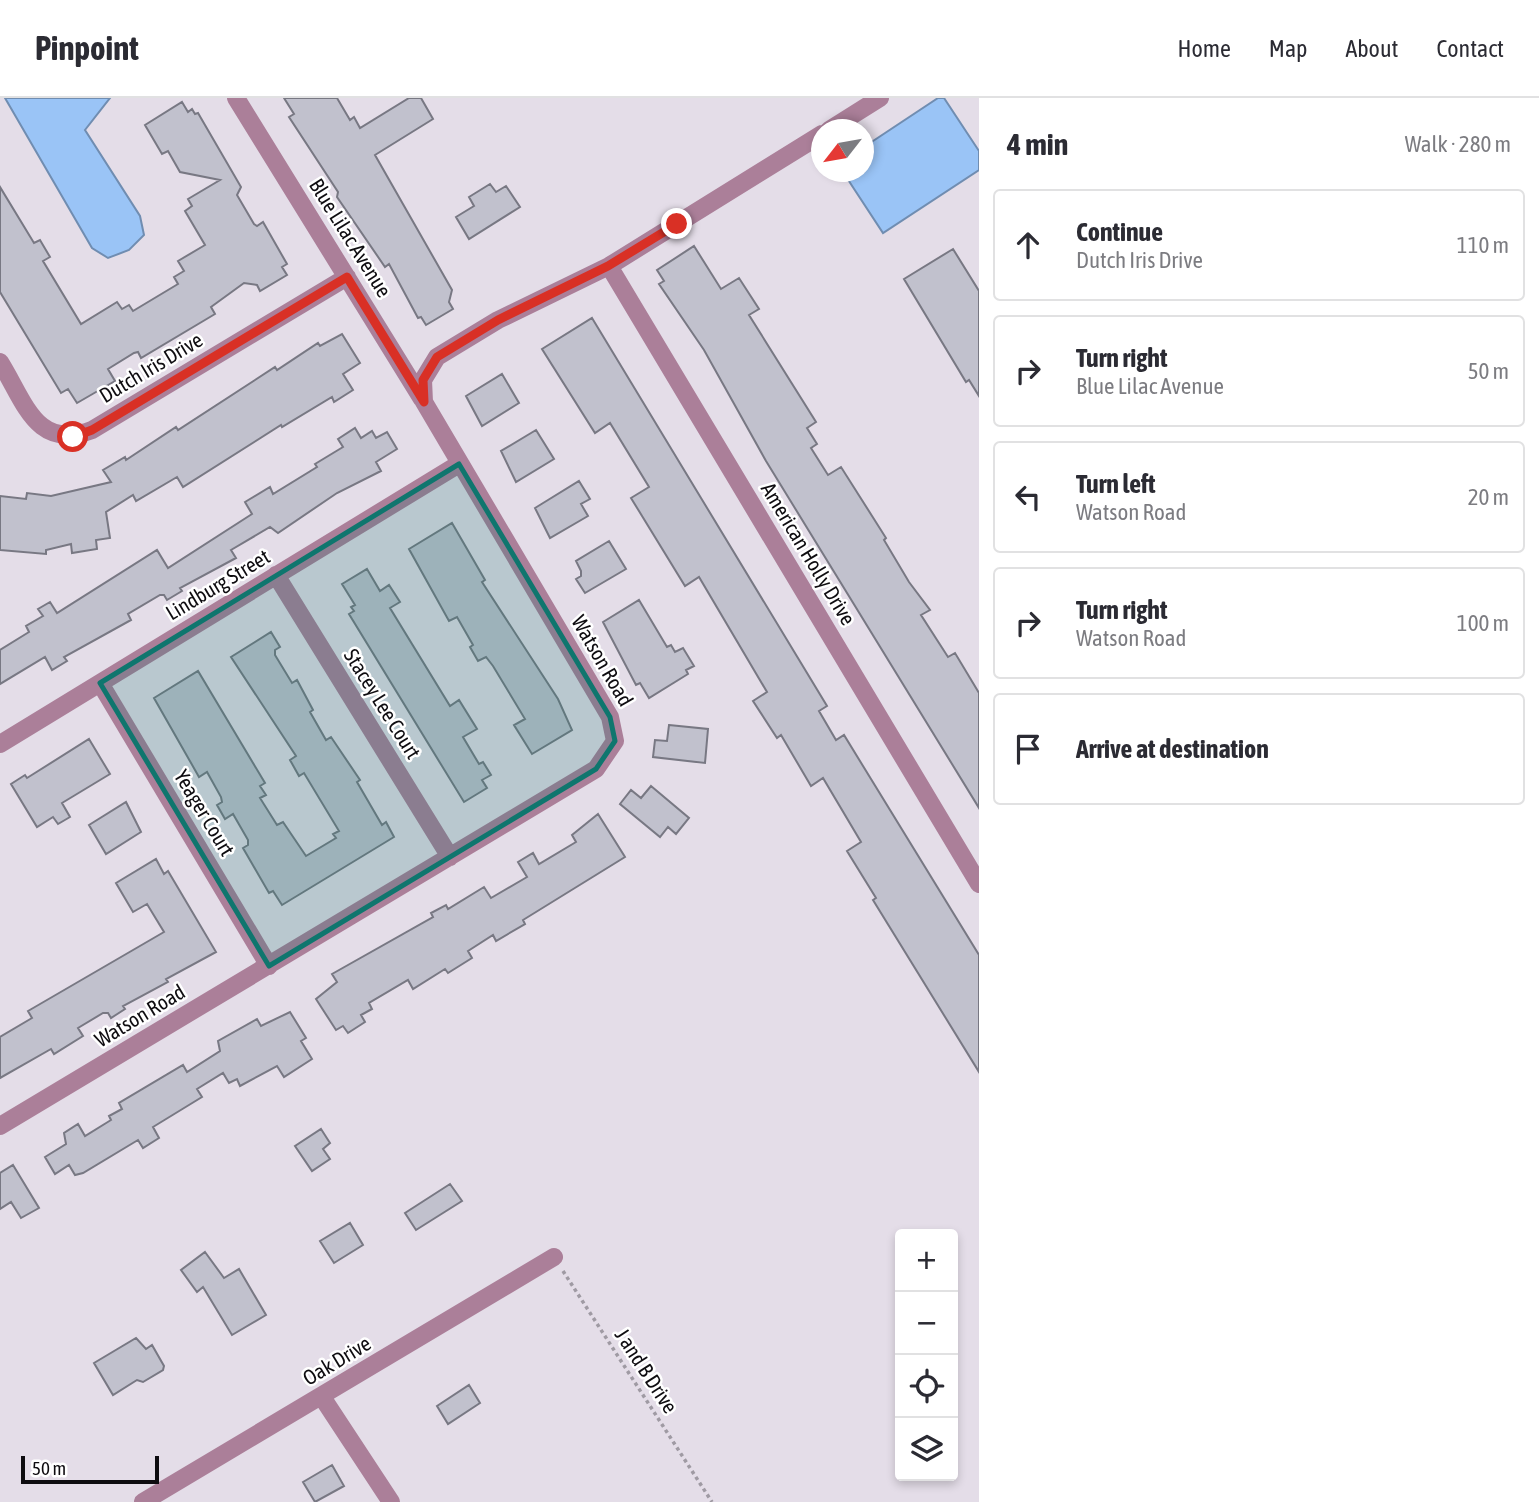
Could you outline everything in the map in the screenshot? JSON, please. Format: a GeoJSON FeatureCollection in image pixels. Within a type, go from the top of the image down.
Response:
{"type":"FeatureCollection","features":[{"type":"Feature","properties":{"kind":"street","name":"Blue Lilac Avenue"},"geometry":{"type":"LineString","coordinates":[[236,98],[424,402]]}},
{"type":"Feature","properties":{"kind":"street"},"geometry":{"type":"LineString","coordinates":[[847,119],[880,98]]}},
{"type":"Feature","properties":{"kind":"street"},"geometry":{"type":"LineString","coordinates":[[424,402],[423,380],[437,357],[498,320],[608,266],[811,140]]}},
{"type":"Feature","properties":{"kind":"street","name":"American Holly Drive"},"geometry":{"type":"LineString","coordinates":[[608,266],[973,862],[979,884]]}},
{"type":"Feature","properties":{"kind":"street","name":"Dutch Iris Drive"},"geometry":{"type":"LineString","coordinates":[[0,362],[42,429],[57,437],[73,437],[92,430],[347,277]]}},
{"type":"Feature","properties":{"kind":"street","name":"Watson Road"},"geometry":{"type":"LineString","coordinates":[[0,1126],[596,769],[615,741],[610,717],[424,402]]}},
{"type":"Feature","properties":{"kind":"street","name":"Lindburg Street"},"geometry":{"type":"LineString","coordinates":[[0,744],[460,464]]}},
{"type":"Feature","properties":{"kind":"street","name":"Stacey Lee Court"},"geometry":{"type":"LineString","coordinates":[[276,575],[450,857]]}},
{"type":"Feature","properties":{"kind":"street","name":"Yeager Court"},"geometry":{"type":"LineString","coordinates":[[100,683],[269,966]]}},
{"type":"Feature","properties":{"kind":"street","name":"Oak Drive"},"geometry":{"type":"LineString","coordinates":[[143,1502],[554,1257]]}},
{"type":"Feature","properties":{"kind":"street"},"geometry":{"type":"LineString","coordinates":[[322,1397],[391,1502]]}},
{"type":"Feature","properties":{"kind":"path","name":"J and B Drive"},"geometry":{"type":"LineString","coordinates":[[554,1257],[712,1502]]}},
{"type":"Feature","properties":{"kind":"highlighted area"},"geometry":{"type":"Polygon","coordinates":[[[459,464],[610,717],[615,741],[596,769],[269,966],[100,683],[459,464]]]}},
{"type":"Feature","properties":{"kind":"water"},"geometry":{"type":"Polygon","coordinates":[[[5,98],[110,98],[85,130],[140,216],[144,235],[129,250],[108,258],[92,248],[5,98]]]}},
{"type":"Feature","properties":{"kind":"water"},"geometry":{"type":"Polygon","coordinates":[[[938,98],[944,98],[979,151],[979,170],[883,233],[850,182],[874,182],[874,140],[938,98]]]}},
{"type":"Feature","properties":{"kind":"building"},"geometry":{"type":"Polygon","coordinates":[[[284,98],[337,98],[350,120],[354,117],[360,128],[409,98],[421,98],[433,119],[375,155],[452,290],[449,302],[453,309],[426,325],[421,317],[418,318],[389,264],[385,267],[337,197],[338,192],[289,117],[294,114],[284,98]]]}},
{"type":"Feature","properties":{"kind":"building"},"geometry":{"type":"Polygon","coordinates":[[[182,102],[188,112],[192,109],[195,114],[198,113],[241,187],[237,195],[254,224],[257,226],[263,222],[287,264],[282,267],[287,275],[260,291],[257,285],[244,283],[211,307],[215,314],[141,358],[138,352],[134,353],[108,369],[115,381],[77,403],[68,389],[61,393],[0,292],[0,187],[34,243],[40,240],[50,257],[43,261],[81,324],[117,302],[122,309],[129,305],[133,311],[178,284],[174,277],[184,271],[178,261],[205,245],[185,211],[192,206],[188,199],[220,180],[180,172],[168,151],[162,154],[145,125],[182,102]]]}},
{"type":"Feature","properties":{"kind":"building"},"geometry":{"type":"Polygon","coordinates":[[[490,184],[496,192],[506,186],[520,207],[469,239],[456,217],[474,206],[469,197],[490,184]]]}},
{"type":"Feature","properties":{"kind":"building"},"geometry":{"type":"Polygon","coordinates":[[[694,246],[721,289],[739,278],[759,309],[749,315],[816,422],[807,428],[817,444],[811,448],[828,475],[841,467],[886,538],[884,540],[909,582],[930,610],[921,615],[948,657],[955,653],[979,693],[979,808],[766,461],[704,350],[659,284],[664,281],[657,270],[694,246]]]}},
{"type":"Feature","properties":{"kind":"building"},"geometry":{"type":"Polygon","coordinates":[[[953,249],[979,291],[979,396],[969,380],[966,382],[904,279],[953,249]]]}},
{"type":"Feature","properties":{"kind":"building"},"geometry":{"type":"Polygon","coordinates":[[[592,318],[827,706],[819,711],[836,740],[844,735],[979,955],[979,1072],[873,900],[876,898],[847,851],[861,842],[823,778],[811,786],[781,735],[777,738],[753,701],[767,692],[699,577],[685,586],[631,498],[649,487],[610,423],[595,433],[542,349],[592,318]]]}},
{"type":"Feature","properties":{"kind":"building"},"geometry":{"type":"Polygon","coordinates":[[[342,334],[360,363],[343,374],[353,390],[334,402],[332,397],[282,427],[281,425],[183,487],[177,477],[136,501],[133,495],[106,512],[110,538],[96,540],[97,549],[72,553],[71,544],[46,550],[46,554],[0,550],[0,496],[26,499],[27,493],[51,496],[111,482],[103,470],[125,457],[126,460],[176,427],[178,430],[275,367],[277,370],[318,343],[320,346],[342,334]]]}},
{"type":"Feature","properties":{"kind":"building"},"geometry":{"type":"Polygon","coordinates":[[[502,374],[519,403],[482,426],[466,396],[502,374]]]}},
{"type":"Feature","properties":{"kind":"building"},"geometry":{"type":"Polygon","coordinates":[[[355,428],[361,438],[372,431],[376,438],[387,432],[397,449],[376,462],[381,471],[337,493],[278,533],[270,527],[231,550],[236,558],[180,588],[182,591],[167,600],[164,595],[160,595],[128,614],[131,620],[64,657],[67,661],[52,670],[45,657],[0,684],[0,650],[29,632],[26,626],[43,616],[38,609],[50,602],[57,613],[157,550],[168,568],[252,514],[245,502],[270,487],[273,494],[317,467],[315,464],[343,447],[338,439],[355,428]]]}},
{"type":"Feature","properties":{"kind":"building"},"geometry":{"type":"Polygon","coordinates":[[[536,430],[554,459],[516,482],[501,451],[536,430]]]}},
{"type":"Feature","properties":{"kind":"building"},"geometry":{"type":"Polygon","coordinates":[[[579,481],[590,499],[581,504],[588,516],[550,538],[535,508],[579,481]]]}},
{"type":"Feature","properties":{"kind":"building"},"geometry":{"type":"Polygon","coordinates":[[[452,523],[485,580],[482,582],[558,699],[572,730],[532,754],[514,725],[525,719],[486,657],[478,661],[470,647],[473,645],[457,617],[449,621],[409,549],[452,523]]]}},
{"type":"Feature","properties":{"kind":"building"},"geometry":{"type":"Polygon","coordinates":[[[609,541],[626,569],[585,593],[576,579],[581,576],[581,571],[576,561],[609,541]]]}},
{"type":"Feature","properties":{"kind":"building"},"geometry":{"type":"Polygon","coordinates":[[[367,569],[380,591],[389,585],[400,602],[390,608],[450,706],[459,700],[477,729],[463,737],[479,764],[483,762],[491,775],[482,780],[487,788],[464,802],[349,614],[354,611],[351,607],[355,605],[342,584],[367,569]]]}},
{"type":"Feature","properties":{"kind":"building"},"geometry":{"type":"Polygon","coordinates":[[[639,600],[667,647],[671,645],[675,652],[683,648],[694,666],[686,670],[688,674],[649,698],[640,683],[636,685],[603,622],[639,600]]]}},
{"type":"Feature","properties":{"kind":"building"},"geometry":{"type":"Polygon","coordinates":[[[271,632],[280,647],[275,650],[275,655],[292,683],[297,680],[313,710],[310,712],[326,740],[331,737],[360,780],[357,782],[382,825],[386,822],[394,837],[282,905],[273,891],[269,893],[243,848],[248,845],[248,840],[233,814],[225,819],[217,805],[222,802],[221,797],[207,772],[199,777],[154,698],[198,671],[265,783],[260,786],[266,795],[260,798],[277,825],[283,822],[306,856],[336,838],[333,834],[339,831],[304,773],[299,776],[290,760],[296,756],[231,657],[271,632]]]}},
{"type":"Feature","properties":{"kind":"building"},"geometry":{"type":"Polygon","coordinates":[[[669,725],[708,729],[705,763],[653,757],[655,740],[667,741],[669,725]]]}},
{"type":"Feature","properties":{"kind":"building"},"geometry":{"type":"Polygon","coordinates":[[[89,739],[110,774],[62,803],[70,817],[58,824],[53,817],[37,827],[11,784],[25,775],[27,778],[89,739]]]}},
{"type":"Feature","properties":{"kind":"building"},"geometry":{"type":"Polygon","coordinates":[[[651,786],[689,818],[676,834],[668,827],[660,837],[620,804],[631,790],[641,798],[651,786]]]}},
{"type":"Feature","properties":{"kind":"building"},"geometry":{"type":"Polygon","coordinates":[[[126,802],[141,832],[106,854],[89,825],[126,802]]]}},
{"type":"Feature","properties":{"kind":"building"},"geometry":{"type":"Polygon","coordinates":[[[598,814],[625,857],[523,920],[525,924],[496,941],[493,935],[468,951],[472,958],[448,973],[445,969],[413,989],[408,980],[369,1003],[372,1009],[361,1015],[365,1022],[348,1033],[343,1026],[336,1030],[316,999],[337,982],[332,974],[433,917],[431,913],[446,905],[448,909],[484,887],[491,898],[527,877],[518,862],[533,853],[539,864],[576,842],[572,835],[598,814]]]}},
{"type":"Feature","properties":{"kind":"building"},"geometry":{"type":"Polygon","coordinates":[[[156,859],[164,874],[168,871],[216,952],[123,1006],[125,1009],[111,1018],[108,1013],[103,1013],[78,1028],[83,1036],[54,1054],[51,1049],[0,1078],[0,1037],[32,1018],[28,1011],[164,932],[147,904],[133,912],[116,883],[156,859]]]}},
{"type":"Feature","properties":{"kind":"building"},"geometry":{"type":"Polygon","coordinates":[[[290,1012],[306,1038],[301,1041],[312,1059],[284,1077],[277,1066],[240,1086],[237,1079],[229,1083],[223,1073],[197,1089],[202,1097],[153,1127],[159,1138],[143,1148],[138,1140],[83,1173],[75,1175],[69,1165],[55,1174],[45,1157],[66,1144],[64,1133],[78,1124],[85,1136],[111,1120],[109,1116],[122,1109],[119,1103],[183,1065],[187,1072],[220,1051],[218,1041],[257,1019],[261,1026],[290,1012]]]}},
{"type":"Feature","properties":{"kind":"building"},"geometry":{"type":"Polygon","coordinates":[[[321,1129],[330,1143],[323,1149],[330,1159],[312,1171],[295,1146],[321,1129]]]}},
{"type":"Feature","properties":{"kind":"building"},"geometry":{"type":"Polygon","coordinates":[[[13,1165],[39,1208],[21,1218],[11,1202],[0,1209],[0,1173],[13,1165]]]}},
{"type":"Feature","properties":{"kind":"building"},"geometry":{"type":"Polygon","coordinates":[[[450,1184],[462,1201],[416,1230],[405,1213],[450,1184]]]}},
{"type":"Feature","properties":{"kind":"building"},"geometry":{"type":"Polygon","coordinates":[[[350,1223],[363,1245],[334,1263],[320,1241],[350,1223]]]}},
{"type":"Feature","properties":{"kind":"building"},"geometry":{"type":"Polygon","coordinates":[[[205,1252],[224,1278],[239,1269],[266,1315],[232,1335],[203,1287],[197,1292],[181,1270],[205,1252]]]}},
{"type":"Feature","properties":{"kind":"building"},"geometry":{"type":"Polygon","coordinates":[[[136,1338],[146,1349],[152,1345],[164,1366],[163,1370],[143,1382],[137,1380],[113,1395],[94,1363],[136,1338]]]}},
{"type":"Feature","properties":{"kind":"building"},"geometry":{"type":"Polygon","coordinates":[[[469,1385],[480,1403],[448,1424],[437,1406],[469,1385]]]}},
{"type":"Feature","properties":{"kind":"building"},"geometry":{"type":"Polygon","coordinates":[[[332,1465],[344,1486],[315,1502],[303,1482],[332,1465]]]}},
{"type":"Feature","properties":{"kind":"route"},"geometry":{"type":"LineString","coordinates":[[73,437],[92,430],[347,277],[424,402],[423,380],[437,357],[498,320],[608,266],[677,224]]}}]}
